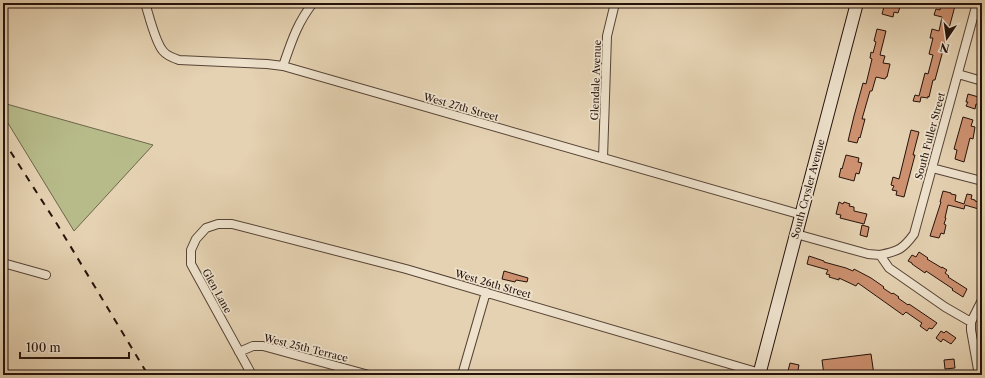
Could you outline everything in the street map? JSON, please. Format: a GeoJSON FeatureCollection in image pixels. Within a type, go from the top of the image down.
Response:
{"type":"FeatureCollection","features":[{"type":"Feature","properties":{"kind":"main road","name":"South Crysler Avenue"},"geometry":{"type":"LineString","coordinates":[[760,374],[857,3]]}},
{"type":"Feature","properties":{"kind":"street","name":"West 27th Street"},"geometry":{"type":"LineString","coordinates":[[145,3],[158,45],[163,52],[179,60],[283,66],[802,215]]}},
{"type":"Feature","properties":{"kind":"street"},"geometry":{"type":"LineString","coordinates":[[283,66],[293,37],[306,12],[313,3]]}},
{"type":"Feature","properties":{"kind":"street","name":"Glendale Avenue"},"geometry":{"type":"LineString","coordinates":[[603,158],[607,36],[615,3]]}},
{"type":"Feature","properties":{"kind":"street","name":"South Fuller Street"},"geometry":{"type":"LineString","coordinates":[[880,255],[894,252],[906,245],[914,234],[977,3]]}},
{"type":"Feature","properties":{"kind":"street"},"geometry":{"type":"LineString","coordinates":[[958,74],[982,81]]}},
{"type":"Feature","properties":{"kind":"street"},"geometry":{"type":"LineString","coordinates":[[932,168],[982,181]]}},
{"type":"Feature","properties":{"kind":"street","name":"West 26th Street"},"geometry":{"type":"LineString","coordinates":[[218,224],[232,224],[406,269],[760,374]]}},
{"type":"Feature","properties":{"kind":"street","name":"Glen Lane"},"geometry":{"type":"LineString","coordinates":[[218,224],[206,228],[196,239],[191,250],[191,264],[252,375]]}},
{"type":"Feature","properties":{"kind":"street"},"geometry":{"type":"LineString","coordinates":[[796,234],[868,254],[880,255],[889,268],[946,307],[971,322]]}},
{"type":"Feature","properties":{"kind":"street"},"geometry":{"type":"LineString","coordinates":[[3,263],[46,275]]}},
{"type":"Feature","properties":{"kind":"street"},"geometry":{"type":"LineString","coordinates":[[462,375],[486,292]]}},
{"type":"Feature","properties":{"kind":"street"},"geometry":{"type":"LineString","coordinates":[[979,375],[971,322],[982,300]]}},
{"type":"Feature","properties":{"kind":"street","name":"West 25th Terrace"},"geometry":{"type":"LineString","coordinates":[[239,352],[253,346],[263,346],[369,375]]}},
{"type":"Feature","properties":{"kind":"green space"},"geometry":{"type":"Polygon","coordinates":[[[3,103],[153,145],[74,231],[3,115],[3,103]]]}},
{"type":"Feature","properties":{"kind":"building"},"geometry":{"type":"Polygon","coordinates":[[[885,3],[896,3],[896,6],[900,7],[898,13],[894,12],[893,17],[882,14],[885,3]]]}},
{"type":"Feature","properties":{"kind":"building"},"geometry":{"type":"Polygon","coordinates":[[[941,3],[955,6],[935,80],[933,80],[928,98],[921,97],[920,102],[913,101],[915,95],[919,96],[925,73],[928,74],[933,55],[929,54],[933,38],[930,38],[932,29],[939,31],[942,17],[934,15],[936,9],[940,10],[941,3]]]}},
{"type":"Feature","properties":{"kind":"building"},"geometry":{"type":"Polygon","coordinates":[[[877,29],[886,31],[880,55],[885,56],[883,63],[890,64],[887,77],[885,79],[876,77],[872,91],[870,91],[862,119],[865,119],[860,138],[859,137],[857,143],[848,141],[863,83],[866,84],[872,59],[870,58],[871,52],[873,53],[876,42],[874,41],[877,29]]]}},
{"type":"Feature","properties":{"kind":"building"},"geometry":{"type":"Polygon","coordinates":[[[968,94],[982,98],[982,105],[976,104],[975,109],[966,106],[968,102],[966,102],[968,94]]]}},
{"type":"Feature","properties":{"kind":"building"},"geometry":{"type":"Polygon","coordinates":[[[963,117],[973,120],[971,126],[975,127],[973,139],[970,138],[964,162],[955,159],[957,150],[954,149],[963,117]]]}},
{"type":"Feature","properties":{"kind":"building"},"geometry":{"type":"Polygon","coordinates":[[[911,130],[919,132],[913,155],[915,155],[904,197],[896,195],[897,191],[892,190],[894,186],[891,185],[893,177],[899,179],[911,130]]]}},
{"type":"Feature","properties":{"kind":"building"},"geometry":{"type":"Polygon","coordinates":[[[846,155],[859,158],[858,162],[862,163],[859,174],[856,173],[854,181],[839,177],[846,155]]]}},
{"type":"Feature","properties":{"kind":"building"},"geometry":{"type":"Polygon","coordinates":[[[943,191],[956,195],[955,201],[964,204],[967,194],[972,195],[971,199],[982,203],[982,210],[965,205],[964,209],[948,205],[944,224],[946,225],[944,234],[941,233],[939,238],[930,236],[943,191]]]}},
{"type":"Feature","properties":{"kind":"building"},"geometry":{"type":"Polygon","coordinates":[[[839,202],[843,204],[844,202],[850,204],[849,206],[854,207],[854,211],[867,214],[864,224],[840,218],[841,215],[836,214],[839,202]]]}},
{"type":"Feature","properties":{"kind":"building"},"geometry":{"type":"Polygon","coordinates":[[[862,225],[869,227],[867,237],[860,235],[862,225]]]}},
{"type":"Feature","properties":{"kind":"building"},"geometry":{"type":"Polygon","coordinates":[[[919,252],[928,258],[927,259],[947,270],[945,273],[949,276],[948,277],[967,289],[963,297],[926,271],[925,273],[908,261],[912,255],[916,257],[919,252]]]}},
{"type":"Feature","properties":{"kind":"building"},"geometry":{"type":"Polygon","coordinates":[[[809,256],[853,271],[854,269],[871,278],[884,287],[883,288],[892,294],[893,293],[908,305],[909,304],[937,323],[932,329],[929,328],[927,331],[920,326],[922,323],[906,312],[903,315],[858,283],[856,286],[839,278],[839,280],[829,277],[830,275],[826,274],[828,270],[807,264],[809,256]]]}},
{"type":"Feature","properties":{"kind":"building"},"geometry":{"type":"Polygon","coordinates":[[[504,271],[528,278],[527,282],[516,280],[515,282],[502,279],[504,271]]]}},
{"type":"Feature","properties":{"kind":"building"},"geometry":{"type":"Polygon","coordinates":[[[941,331],[944,333],[946,331],[956,338],[951,344],[943,339],[941,342],[936,338],[941,331]]]}},
{"type":"Feature","properties":{"kind":"building"},"geometry":{"type":"Polygon","coordinates":[[[871,354],[874,375],[824,375],[822,360],[871,354]]]}},
{"type":"Feature","properties":{"kind":"building"},"geometry":{"type":"Polygon","coordinates":[[[954,359],[955,368],[945,369],[944,360],[954,359]]]}},
{"type":"Feature","properties":{"kind":"building"},"geometry":{"type":"Polygon","coordinates":[[[790,363],[799,365],[797,375],[787,375],[790,363]]]}},
{"type":"Feature","properties":{"kind":"railway"},"geometry":{"type":"LineString","coordinates":[[3,140],[57,224],[148,375]]}}]}
